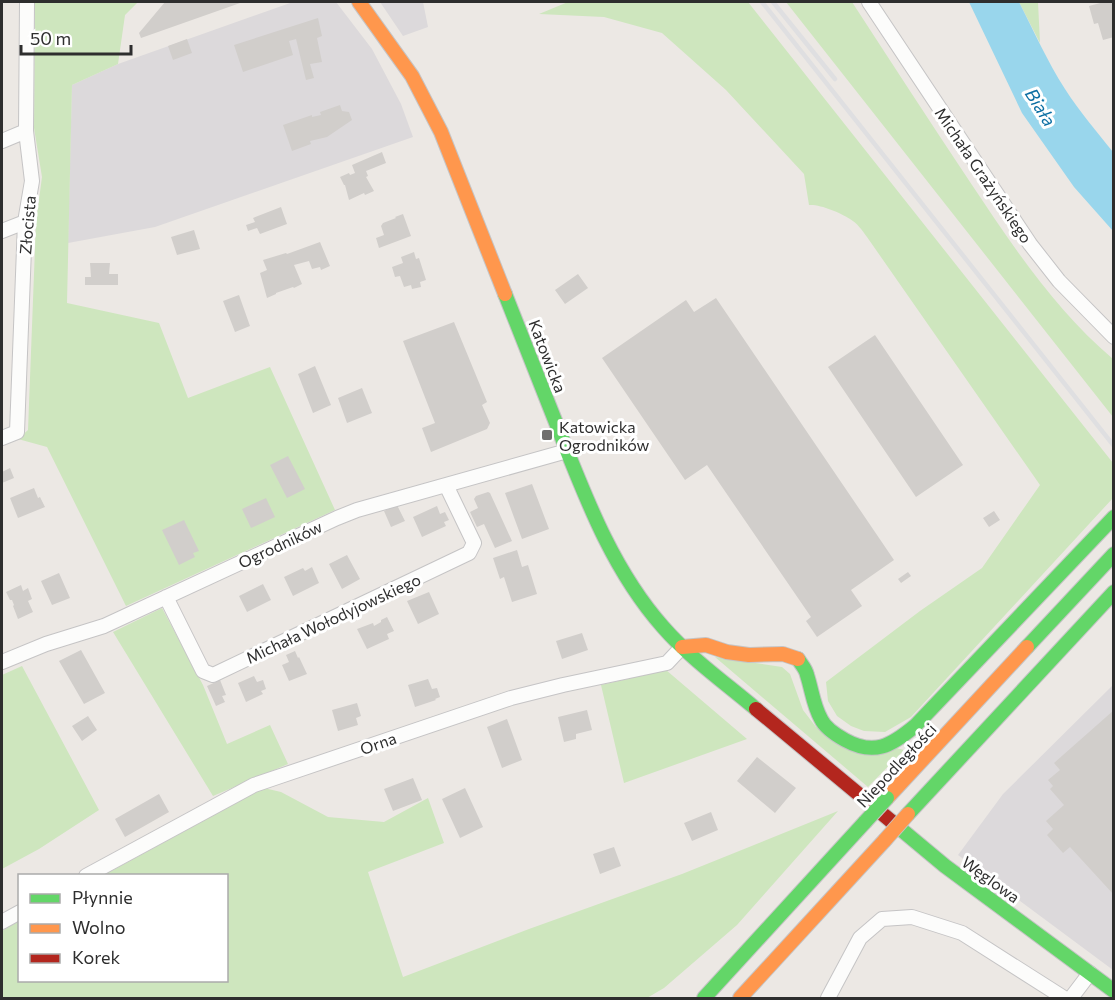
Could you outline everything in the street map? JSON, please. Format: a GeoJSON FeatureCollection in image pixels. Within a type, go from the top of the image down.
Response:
{"type":"FeatureCollection","features":[{"type":"Feature","properties":{"kind":"main road","name":"Katowicka"},"geometry":{"type":"LineString","coordinates":[[360,2],[412,76],[441,132],[567,451],[598,524],[626,577],[644,604],[682,647],[852,789]]}},
{"type":"Feature","properties":{"kind":"main road"},"geometry":{"type":"LineString","coordinates":[[682,647],[706,645],[727,652],[749,655],[783,654],[798,659],[807,674],[814,704],[822,722],[837,736],[856,746],[879,748],[898,740],[915,726],[1113,517]]}},
{"type":"Feature","properties":{"kind":"main road","name":"Niepodległości"},"geometry":{"type":"LineString","coordinates":[[698,995],[746,953],[1113,554]]}},
{"type":"Feature","properties":{"kind":"main road"},"geometry":{"type":"LineString","coordinates":[[740,999],[1113,592]]}},
{"type":"Feature","properties":{"kind":"main road","name":"Węglowa"},"geometry":{"type":"LineString","coordinates":[[852,789],[945,866],[1113,992]]}},
{"type":"Feature","properties":{"kind":"street","name":"Złocista"},"geometry":{"type":"LineString","coordinates":[[2,438],[17,432],[26,222],[32,181],[26,131],[27,2]]}},
{"type":"Feature","properties":{"kind":"street","name":"Michała Grażyńskiego"},"geometry":{"type":"LineString","coordinates":[[869,2],[1030,244],[1059,281],[1113,337]]}},
{"type":"Feature","properties":{"kind":"street"},"geometry":{"type":"LineString","coordinates":[[2,141],[26,131]]}},
{"type":"Feature","properties":{"kind":"street"},"geometry":{"type":"LineString","coordinates":[[2,231],[26,222]]}},
{"type":"Feature","properties":{"kind":"street","name":"Ogrodników"},"geometry":{"type":"LineString","coordinates":[[2,662],[46,644],[104,626],[357,510],[567,451]]}},
{"type":"Feature","properties":{"kind":"street","name":"Michała Wołodyjowskiego"},"geometry":{"type":"LineString","coordinates":[[166,597],[203,670],[213,675],[469,553],[474,543],[446,485]]}},
{"type":"Feature","properties":{"kind":"street","name":"Orna"},"geometry":{"type":"LineString","coordinates":[[90,874],[254,785],[511,698],[667,663],[682,647]]}},
{"type":"Feature","properties":{"kind":"street"},"geometry":{"type":"LineString","coordinates":[[2,921],[18,913]]}},
{"type":"Feature","properties":{"kind":"street"},"geometry":{"type":"LineString","coordinates":[[828,999],[860,938],[882,919],[912,917],[962,933],[1064,999]]}},
{"type":"Feature","properties":{"kind":"street"},"geometry":{"type":"LineString","coordinates":[[1071,999],[1090,973]]}},
{"type":"Feature","properties":{"kind":"shaded area"},"geometry":{"type":"Polygon","coordinates":[[[293,2],[336,2],[372,49],[401,104],[413,137],[155,227],[68,243],[72,85],[118,64],[293,2]]]}},
{"type":"Feature","properties":{"kind":"shaded area"},"geometry":{"type":"Polygon","coordinates":[[[380,2],[423,2],[428,27],[403,36],[380,2]]]}},
{"type":"Feature","properties":{"kind":"shaded area"},"geometry":{"type":"Polygon","coordinates":[[[1113,685],[1113,970],[958,855],[1003,794],[1113,685]]]}},
{"type":"Feature","properties":{"kind":"green space"},"geometry":{"type":"Polygon","coordinates":[[[35,2],[138,2],[125,15],[118,64],[72,85],[67,303],[159,323],[188,398],[270,367],[335,510],[126,606],[47,447],[18,439],[28,430],[36,222],[42,177],[34,128],[35,2]]]}},
{"type":"Feature","properties":{"kind":"green space"},"geometry":{"type":"Polygon","coordinates":[[[568,2],[748,2],[1113,463],[1113,498],[911,717],[885,732],[864,731],[851,726],[837,716],[828,701],[826,682],[920,611],[982,568],[1040,485],[861,229],[841,214],[824,207],[809,205],[804,174],[726,90],[662,33],[604,17],[539,14],[568,2]]]}},
{"type":"Feature","properties":{"kind":"green space"},"geometry":{"type":"Polygon","coordinates":[[[786,2],[852,2],[1018,253],[1072,320],[1113,359],[1113,417],[786,2]]]}},
{"type":"Feature","properties":{"kind":"green space"},"geometry":{"type":"Polygon","coordinates":[[[1019,2],[1038,2],[1040,43],[1019,2]]]}},
{"type":"Feature","properties":{"kind":"green space"},"geometry":{"type":"Polygon","coordinates":[[[162,608],[203,685],[227,744],[270,725],[288,764],[213,796],[113,632],[162,608]]]}},
{"type":"Feature","properties":{"kind":"green space"},"geometry":{"type":"Polygon","coordinates":[[[715,657],[782,667],[790,674],[803,710],[816,727],[904,750],[868,787],[715,657]]]}},
{"type":"Feature","properties":{"kind":"green space"},"geometry":{"type":"Polygon","coordinates":[[[22,666],[99,810],[39,849],[2,869],[2,675],[22,666]]]}},
{"type":"Feature","properties":{"kind":"green space"},"geometry":{"type":"Polygon","coordinates":[[[666,670],[747,739],[624,783],[601,685],[666,670]]]}},
{"type":"Feature","properties":{"kind":"green space"},"geometry":{"type":"Polygon","coordinates":[[[264,788],[281,792],[328,817],[384,822],[428,798],[444,843],[368,872],[403,977],[682,874],[838,811],[737,925],[664,988],[647,998],[2,998],[2,931],[18,922],[18,982],[228,982],[228,874],[106,874],[264,788]]]}},
{"type":"Feature","properties":{"kind":"water","name":"Biała"},"geometry":{"type":"Polygon","coordinates":[[[969,2],[1019,2],[1046,57],[1065,89],[1113,152],[1113,231],[1074,187],[1022,113],[969,2]]]}},
{"type":"Feature","properties":{"kind":"building"},"geometry":{"type":"Polygon","coordinates":[[[165,2],[243,2],[141,38],[139,33],[165,2]]]}},
{"type":"Feature","properties":{"kind":"building"},"geometry":{"type":"Polygon","coordinates":[[[1114,2],[1114,37],[1103,40],[1098,23],[1094,24],[1089,6],[1114,2]]]}},
{"type":"Feature","properties":{"kind":"building"},"geometry":{"type":"Polygon","coordinates":[[[318,18],[322,36],[317,38],[322,62],[310,64],[314,78],[306,80],[296,39],[289,41],[293,55],[243,72],[234,45],[318,18]]]}},
{"type":"Feature","properties":{"kind":"building"},"geometry":{"type":"Polygon","coordinates":[[[187,39],[192,53],[173,60],[168,46],[187,39]]]}},
{"type":"Feature","properties":{"kind":"building"},"geometry":{"type":"Polygon","coordinates":[[[340,105],[342,111],[349,112],[352,120],[327,137],[310,141],[311,144],[292,151],[283,125],[312,115],[312,117],[321,115],[320,112],[340,105]]]}},
{"type":"Feature","properties":{"kind":"building"},"geometry":{"type":"Polygon","coordinates":[[[382,152],[386,163],[366,171],[368,176],[366,177],[374,191],[349,200],[340,177],[355,173],[352,165],[382,152]]]}},
{"type":"Feature","properties":{"kind":"building"},"geometry":{"type":"Polygon","coordinates":[[[281,207],[287,224],[260,234],[257,228],[248,231],[246,225],[255,222],[253,218],[281,207]]]}},
{"type":"Feature","properties":{"kind":"building"},"geometry":{"type":"Polygon","coordinates":[[[403,214],[411,236],[379,248],[376,238],[384,235],[381,226],[383,223],[403,214]]]}},
{"type":"Feature","properties":{"kind":"building"},"geometry":{"type":"Polygon","coordinates":[[[194,230],[200,249],[177,255],[171,237],[194,230]]]}},
{"type":"Feature","properties":{"kind":"building"},"geometry":{"type":"Polygon","coordinates":[[[320,242],[330,266],[321,270],[320,267],[312,269],[309,261],[294,265],[302,284],[267,298],[260,273],[267,270],[263,260],[320,242]]]}},
{"type":"Feature","properties":{"kind":"building"},"geometry":{"type":"Polygon","coordinates":[[[414,252],[416,259],[419,258],[426,280],[420,282],[421,287],[412,289],[411,285],[404,287],[400,276],[395,277],[392,267],[403,263],[401,257],[414,252]]]}},
{"type":"Feature","properties":{"kind":"building"},"geometry":{"type":"Polygon","coordinates":[[[90,263],[110,263],[109,274],[118,274],[118,285],[85,285],[85,277],[91,277],[90,263]]]}},
{"type":"Feature","properties":{"kind":"building"},"geometry":{"type":"Polygon","coordinates":[[[578,274],[588,288],[565,304],[555,290],[578,274]]]}},
{"type":"Feature","properties":{"kind":"building"},"geometry":{"type":"Polygon","coordinates":[[[239,295],[250,326],[235,332],[223,301],[239,295]]]}},
{"type":"Feature","properties":{"kind":"building"},"geometry":{"type":"Polygon","coordinates":[[[716,298],[894,560],[851,590],[862,606],[817,637],[806,621],[811,617],[707,465],[685,480],[602,358],[686,300],[694,312],[716,298]]]}},
{"type":"Feature","properties":{"kind":"building"},"geometry":{"type":"Polygon","coordinates":[[[454,322],[487,402],[482,405],[490,423],[487,429],[431,452],[422,428],[435,423],[403,341],[454,322]]]}},
{"type":"Feature","properties":{"kind":"building"},"geometry":{"type":"Polygon","coordinates":[[[875,335],[963,465],[916,497],[828,367],[875,335]]]}},
{"type":"Feature","properties":{"kind":"building"},"geometry":{"type":"Polygon","coordinates":[[[315,366],[331,405],[313,413],[298,374],[315,366]]]}},
{"type":"Feature","properties":{"kind":"building"},"geometry":{"type":"Polygon","coordinates":[[[362,388],[372,413],[347,423],[338,398],[362,388]]]}},
{"type":"Feature","properties":{"kind":"building"},"geometry":{"type":"Polygon","coordinates":[[[288,456],[305,489],[287,498],[270,465],[288,456]]]}},
{"type":"Feature","properties":{"kind":"building"},"geometry":{"type":"Polygon","coordinates":[[[10,468],[14,478],[2,483],[2,472],[10,468]]]}},
{"type":"Feature","properties":{"kind":"building"},"geometry":{"type":"Polygon","coordinates":[[[532,484],[549,529],[522,539],[505,493],[532,484]]]}},
{"type":"Feature","properties":{"kind":"building"},"geometry":{"type":"Polygon","coordinates":[[[34,488],[45,507],[18,518],[10,498],[34,488]]]}},
{"type":"Feature","properties":{"kind":"building"},"geometry":{"type":"Polygon","coordinates":[[[488,492],[512,541],[495,548],[484,524],[477,527],[470,512],[478,508],[474,499],[476,496],[488,492]]]}},
{"type":"Feature","properties":{"kind":"building"},"geometry":{"type":"Polygon","coordinates":[[[266,498],[275,517],[251,528],[242,509],[266,498]]]}},
{"type":"Feature","properties":{"kind":"building"},"geometry":{"type":"Polygon","coordinates":[[[397,505],[405,521],[391,527],[384,511],[397,505]]]}},
{"type":"Feature","properties":{"kind":"building"},"geometry":{"type":"Polygon","coordinates":[[[437,506],[440,514],[445,512],[449,520],[444,522],[446,526],[422,537],[413,517],[437,506]]]}},
{"type":"Feature","properties":{"kind":"building"},"geometry":{"type":"Polygon","coordinates":[[[994,511],[1000,520],[989,527],[983,518],[994,511]]]}},
{"type":"Feature","properties":{"kind":"building"},"geometry":{"type":"Polygon","coordinates":[[[184,520],[199,551],[193,553],[195,557],[179,565],[162,530],[184,520]]]}},
{"type":"Feature","properties":{"kind":"building"},"geometry":{"type":"Polygon","coordinates":[[[517,550],[522,567],[528,565],[537,594],[512,602],[504,577],[500,579],[493,558],[517,550]]]}},
{"type":"Feature","properties":{"kind":"building"},"geometry":{"type":"Polygon","coordinates":[[[347,555],[360,579],[342,589],[329,564],[347,555]]]}},
{"type":"Feature","properties":{"kind":"building"},"geometry":{"type":"Polygon","coordinates":[[[312,567],[319,583],[293,596],[284,577],[303,568],[305,571],[312,567]]]}},
{"type":"Feature","properties":{"kind":"building"},"geometry":{"type":"Polygon","coordinates":[[[908,572],[911,576],[901,583],[898,579],[908,572]]]}},
{"type":"Feature","properties":{"kind":"building"},"geometry":{"type":"Polygon","coordinates":[[[59,573],[70,598],[52,605],[41,581],[59,573]]]}},
{"type":"Feature","properties":{"kind":"building"},"geometry":{"type":"Polygon","coordinates":[[[263,584],[271,600],[247,612],[239,596],[263,584]]]}},
{"type":"Feature","properties":{"kind":"building"},"geometry":{"type":"Polygon","coordinates":[[[21,585],[23,591],[28,588],[32,599],[28,601],[33,612],[18,619],[12,600],[6,592],[21,585]]]}},
{"type":"Feature","properties":{"kind":"building"},"geometry":{"type":"Polygon","coordinates":[[[429,592],[439,614],[418,624],[407,601],[429,592]]]}},
{"type":"Feature","properties":{"kind":"building"},"geometry":{"type":"Polygon","coordinates":[[[387,617],[394,631],[387,634],[389,639],[367,649],[357,629],[373,623],[374,626],[387,617]]]}},
{"type":"Feature","properties":{"kind":"building"},"geometry":{"type":"Polygon","coordinates":[[[582,633],[588,650],[562,659],[556,641],[582,633]]]}},
{"type":"Feature","properties":{"kind":"building"},"geometry":{"type":"Polygon","coordinates":[[[81,650],[105,693],[84,704],[59,661],[81,650]]]}},
{"type":"Feature","properties":{"kind":"building"},"geometry":{"type":"Polygon","coordinates":[[[295,651],[307,674],[289,681],[282,665],[289,662],[286,655],[295,651]]]}},
{"type":"Feature","properties":{"kind":"building"},"geometry":{"type":"Polygon","coordinates":[[[254,676],[257,682],[263,680],[266,689],[261,691],[263,694],[246,702],[238,683],[254,676]]]}},
{"type":"Feature","properties":{"kind":"building"},"geometry":{"type":"Polygon","coordinates":[[[428,679],[432,689],[437,688],[440,697],[415,707],[408,685],[428,679]]]}},
{"type":"Feature","properties":{"kind":"building"},"geometry":{"type":"Polygon","coordinates":[[[220,680],[226,695],[222,696],[225,702],[216,706],[207,686],[220,680]]]}},
{"type":"Feature","properties":{"kind":"building"},"geometry":{"type":"Polygon","coordinates":[[[357,703],[361,716],[356,718],[358,725],[338,731],[332,710],[357,703]]]}},
{"type":"Feature","properties":{"kind":"building"},"geometry":{"type":"Polygon","coordinates":[[[587,710],[592,730],[576,734],[576,739],[564,742],[558,717],[587,710]]]}},
{"type":"Feature","properties":{"kind":"building"},"geometry":{"type":"Polygon","coordinates":[[[1114,710],[1114,895],[1070,847],[1063,853],[1047,835],[1053,829],[1046,821],[1064,805],[1050,789],[1053,786],[1048,780],[1060,770],[1054,763],[1114,710]]]}},
{"type":"Feature","properties":{"kind":"building"},"geometry":{"type":"Polygon","coordinates":[[[88,716],[97,730],[82,741],[72,726],[88,716]]]}},
{"type":"Feature","properties":{"kind":"building"},"geometry":{"type":"Polygon","coordinates":[[[507,719],[522,760],[502,768],[487,727],[507,719]]]}},
{"type":"Feature","properties":{"kind":"building"},"geometry":{"type":"Polygon","coordinates":[[[757,757],[796,788],[775,813],[737,781],[757,757]]]}},
{"type":"Feature","properties":{"kind":"building"},"geometry":{"type":"Polygon","coordinates":[[[413,778],[422,800],[393,811],[384,789],[413,778]]]}},
{"type":"Feature","properties":{"kind":"building"},"geometry":{"type":"Polygon","coordinates":[[[465,788],[483,827],[460,838],[442,799],[465,788]]]}},
{"type":"Feature","properties":{"kind":"building"},"geometry":{"type":"Polygon","coordinates":[[[159,794],[169,812],[125,837],[115,819],[159,794]]]}},
{"type":"Feature","properties":{"kind":"building"},"geometry":{"type":"Polygon","coordinates":[[[711,812],[718,830],[692,841],[684,823],[711,812]]]}},
{"type":"Feature","properties":{"kind":"building"},"geometry":{"type":"Polygon","coordinates":[[[614,847],[621,866],[600,874],[593,854],[614,847]]]}},
{"type":"Feature","properties":{"kind":"railway"},"geometry":{"type":"LineString","coordinates":[[762,2],[1114,446]]}},
{"type":"Feature","properties":{"kind":"railway"},"geometry":{"type":"LineString","coordinates":[[773,2],[835,79]]}},
{"type":"Feature","properties":{"kind":"traffic: fast"},"geometry":{"type":"LineString","coordinates":[[505,294],[572,463],[617,561],[646,606],[673,638],[756,709]]}},
{"type":"Feature","properties":{"kind":"traffic: fast"},"geometry":{"type":"LineString","coordinates":[[798,659],[805,669],[818,714],[828,728],[855,745],[874,748],[890,743],[915,726],[1114,517]]}},
{"type":"Feature","properties":{"kind":"traffic: fast"},"geometry":{"type":"LineString","coordinates":[[1027,647],[1114,554]]}},
{"type":"Feature","properties":{"kind":"traffic: fast"},"geometry":{"type":"LineString","coordinates":[[908,814],[1114,592]]}},
{"type":"Feature","properties":{"kind":"traffic: fast"},"geometry":{"type":"LineString","coordinates":[[865,822],[887,798]]}},
{"type":"Feature","properties":{"kind":"traffic: fast"},"geometry":{"type":"LineString","coordinates":[[891,821],[945,866],[1114,991]]}},
{"type":"Feature","properties":{"kind":"traffic: fast"},"geometry":{"type":"LineString","coordinates":[[704,998],[865,822]]}},
{"type":"Feature","properties":{"kind":"traffic: slow"},"geometry":{"type":"LineString","coordinates":[[359,2],[412,76],[441,132],[505,294]]}},
{"type":"Feature","properties":{"kind":"traffic: slow"},"geometry":{"type":"LineString","coordinates":[[682,647],[706,645],[727,652],[749,655],[783,654],[798,659]]}},
{"type":"Feature","properties":{"kind":"traffic: slow"},"geometry":{"type":"LineString","coordinates":[[887,798],[1027,647]]}},
{"type":"Feature","properties":{"kind":"traffic: slow"},"geometry":{"type":"LineString","coordinates":[[885,840],[908,814]]}},
{"type":"Feature","properties":{"kind":"traffic: slow"},"geometry":{"type":"LineString","coordinates":[[740,998],[885,840]]}},
{"type":"Feature","properties":{"kind":"traffic: jam"},"geometry":{"type":"LineString","coordinates":[[756,709],[891,821]]}},
{"type":"Feature","properties":{"kind":"place","name":"Katowicka Ogrodników"},"geometry":{"type":"Point","coordinates":[547,435]}}]}
